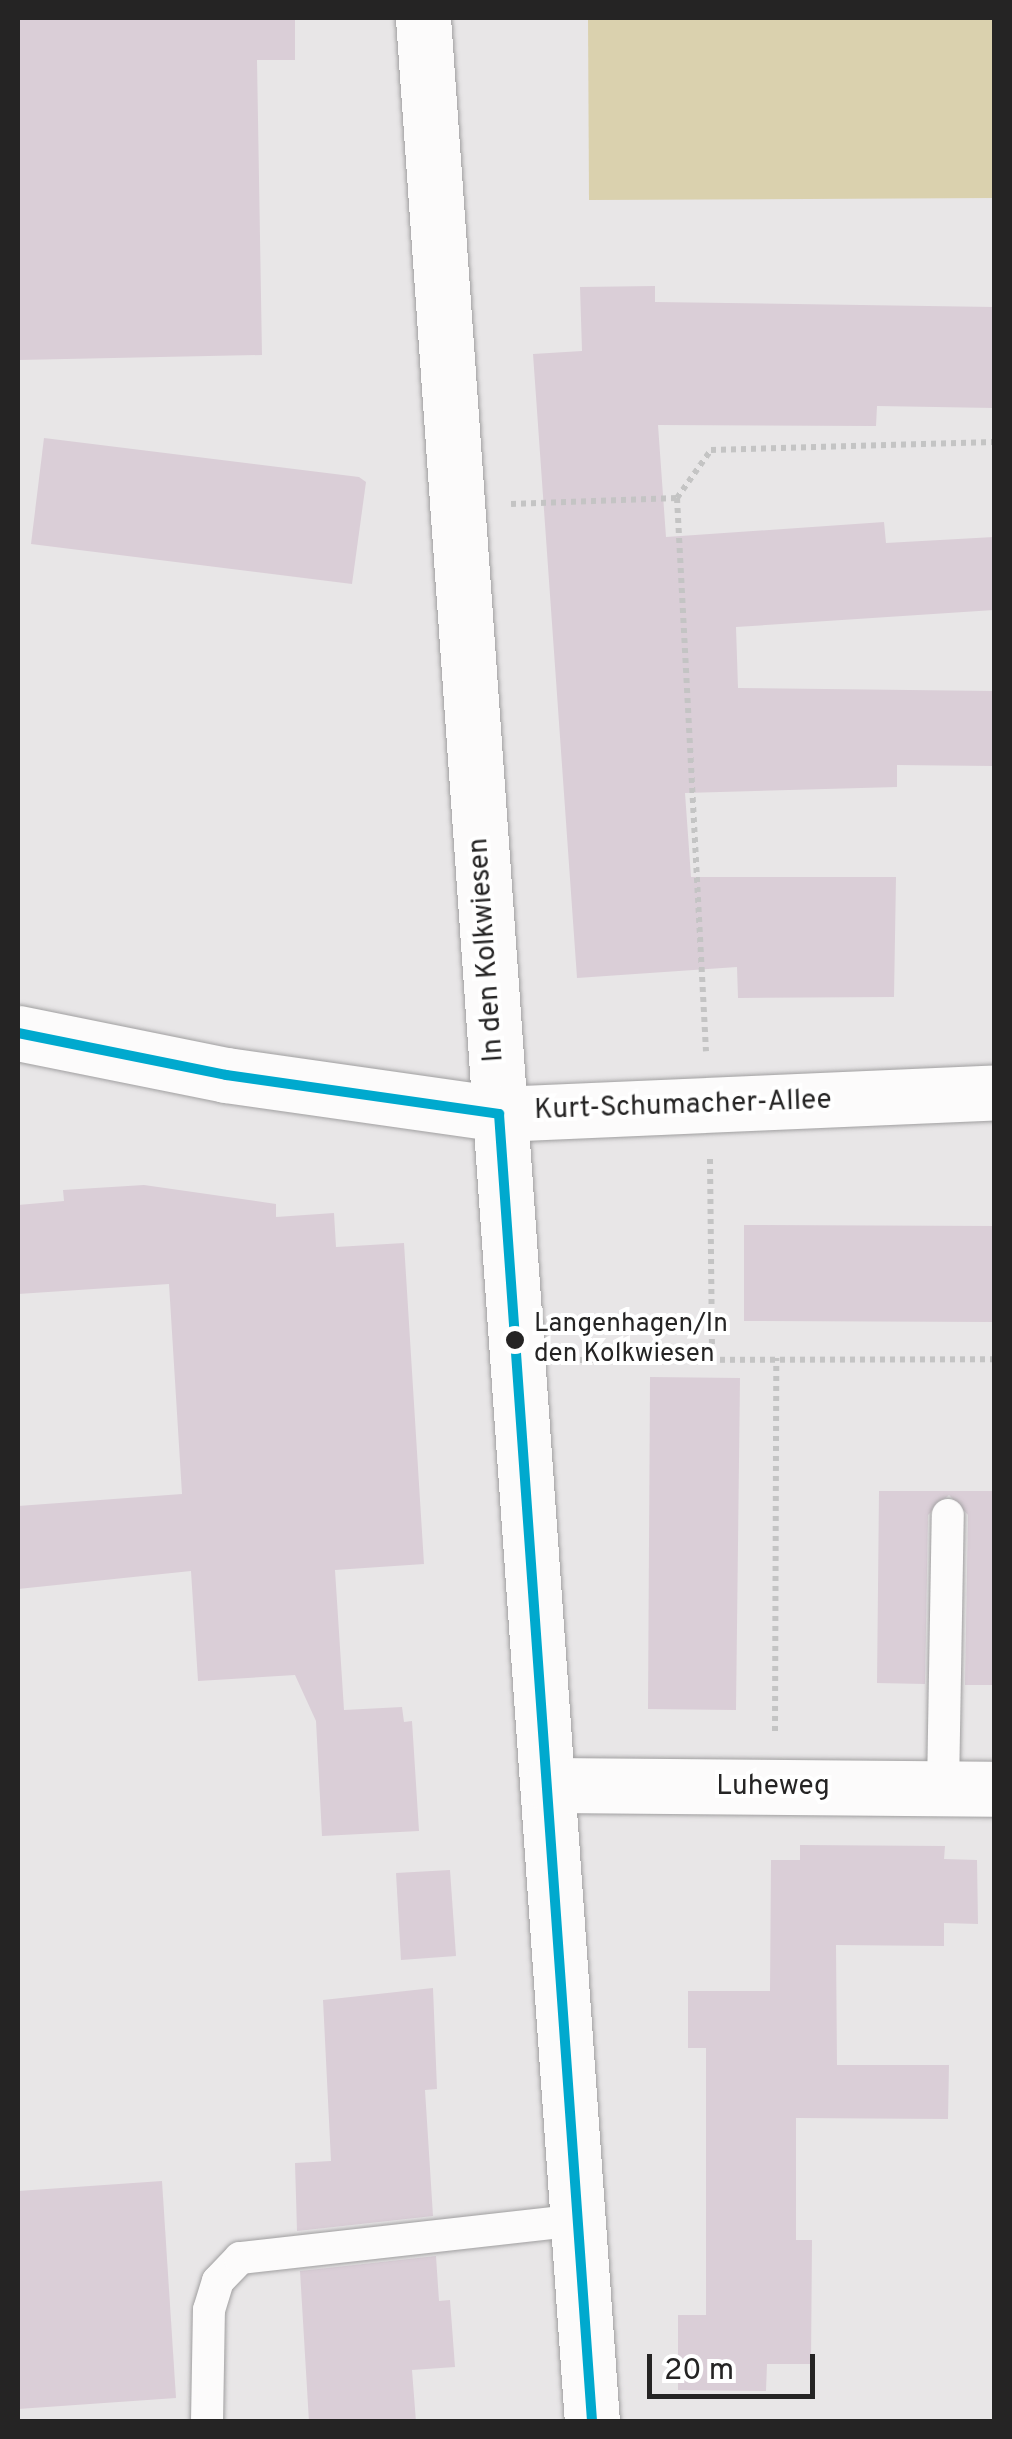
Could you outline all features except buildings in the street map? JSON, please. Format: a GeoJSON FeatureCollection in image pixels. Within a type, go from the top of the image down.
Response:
{"type":"FeatureCollection","features":[{"type":"Feature","properties":{"kind":"street","name":"In den Kolkwiesen"},"geometry":{"type":"LineString","coordinates":[[423,18],[514,1360],[551,1786],[592,2422]]}},
{"type":"Feature","properties":{"kind":"street","name":"Kurt-Schumacher-Allee"},"geometry":{"type":"LineString","coordinates":[[18,1034],[226,1075],[498,1114],[994,1092]]}},
{"type":"Feature","properties":{"kind":"street","name":"Luheweg"},"geometry":{"type":"LineString","coordinates":[[551,1786],[969,1788]]}},
{"type":"Feature","properties":{"kind":"lane"},"geometry":{"type":"LineString","coordinates":[[948,1515],[969,1788]]}},
{"type":"Feature","properties":{"kind":"lane"},"geometry":{"type":"LineString","coordinates":[[206,2422],[209,2310],[218,2282],[240,2258],[580,2220]]}},
{"type":"Feature","properties":{"kind":"path"},"geometry":{"type":"LineString","coordinates":[[712,1358],[709,1106],[677,498],[711,450],[994,442]]}},
{"type":"Feature","properties":{"kind":"path"},"geometry":{"type":"LineString","coordinates":[[454,506],[677,498]]}},
{"type":"Feature","properties":{"kind":"path"},"geometry":{"type":"LineString","coordinates":[[775,1788],[776,1358]]}},
{"type":"Feature","properties":{"kind":"path"},"geometry":{"type":"LineString","coordinates":[[514,1360],[994,1359]]}},
{"type":"Feature","properties":{"kind":"shaded area"},"geometry":{"type":"Polygon","coordinates":[[[588,18],[994,18],[994,198],[589,200],[588,18]]]}},
{"type":"Feature","properties":{"kind":"transit line"},"geometry":{"type":"LineString","coordinates":[[18,1033],[226,1075],[499,1114]]}},
{"type":"Feature","properties":{"kind":"transit line"},"geometry":{"type":"LineString","coordinates":[[499,1114],[592,2422]]}},
{"type":"Feature","properties":{"kind":"place","name":"Langenhagen/In den Kolkwiesen"},"geometry":{"type":"Point","coordinates":[515,1340]}}]}
